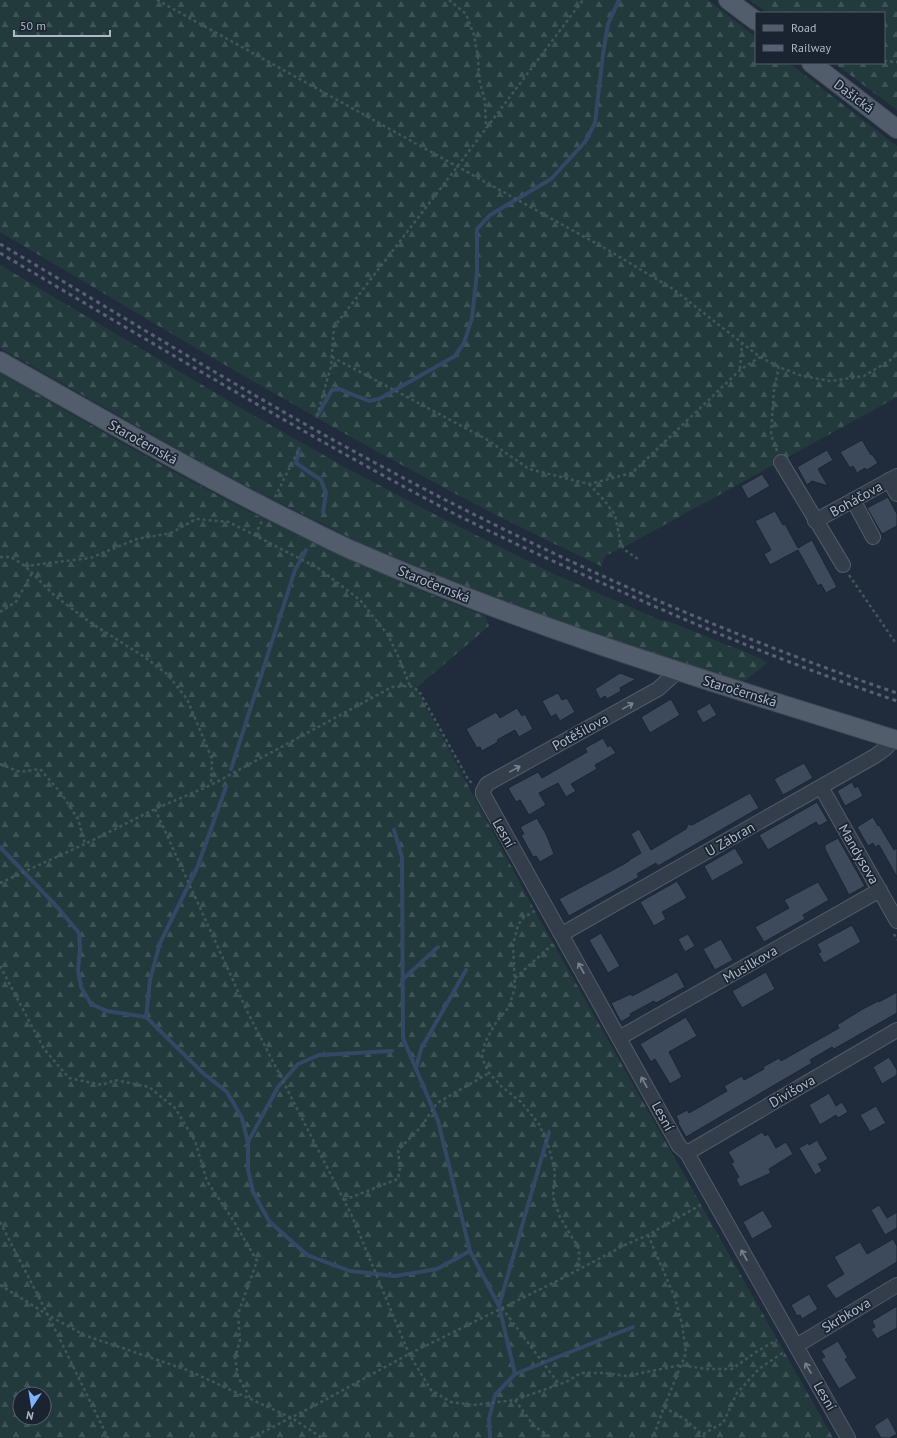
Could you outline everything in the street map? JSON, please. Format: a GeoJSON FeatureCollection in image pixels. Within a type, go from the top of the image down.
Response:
{"type":"FeatureCollection","features":[{"type":"Feature","properties":{"kind":"main road"},"geometry":{"type":"LineString","coordinates":[[728,0],[755,20]]}},
{"type":"Feature","properties":{"kind":"main road","name":"Dašická"},"geometry":{"type":"LineString","coordinates":[[812,64],[897,129]]}},
{"type":"Feature","properties":{"kind":"main road","name":"Staročernská"},"geometry":{"type":"LineString","coordinates":[[0,361],[178,461],[268,509],[352,550],[450,591],[520,618],[677,672],[896,739]]}},
{"type":"Feature","properties":{"kind":"street"},"geometry":{"type":"LineString","coordinates":[[780,462],[843,566]]}},
{"type":"Feature","properties":{"kind":"street"},"geometry":{"type":"LineString","coordinates":[[893,478],[897,494]]}},
{"type":"Feature","properties":{"kind":"street","name":"Boháčova"},"geometry":{"type":"LineString","coordinates":[[815,521],[893,478]]}},
{"type":"Feature","properties":{"kind":"street"},"geometry":{"type":"LineString","coordinates":[[853,500],[873,537]]}},
{"type":"Feature","properties":{"kind":"street","name":"Potěšilova"},"geometry":{"type":"LineString","coordinates":[[483,790],[488,784],[658,689],[677,672]]}},
{"type":"Feature","properties":{"kind":"street","name":"U Zábran"},"geometry":{"type":"LineString","coordinates":[[558,939],[875,756],[896,739]]}},
{"type":"Feature","properties":{"kind":"street","name":"Mandysova"},"geometry":{"type":"LineString","coordinates":[[821,787],[897,921]]}},
{"type":"Feature","properties":{"kind":"street","name":"Lesní"},"geometry":{"type":"LineString","coordinates":[[483,790],[484,798],[558,939],[619,1038],[679,1146],[687,1153],[713,1198],[790,1349],[848,1438]]}},
{"type":"Feature","properties":{"kind":"street","name":"Musílkova"},"geometry":{"type":"LineString","coordinates":[[619,1038],[880,890]]}},
{"type":"Feature","properties":{"kind":"street","name":"Divišova"},"geometry":{"type":"LineString","coordinates":[[687,1153],[897,1030]]}},
{"type":"Feature","properties":{"kind":"street","name":"Skrbkova"},"geometry":{"type":"LineString","coordinates":[[790,1349],[897,1285]]}},
{"type":"Feature","properties":{"kind":"path"},"geometry":{"type":"LineString","coordinates":[[157,0],[608,250],[673,289],[760,357],[779,367],[802,376],[832,381],[864,376],[892,359],[897,354]]}},
{"type":"Feature","properties":{"kind":"path"},"geometry":{"type":"LineString","coordinates":[[449,0],[466,14],[474,35],[478,58],[479,79],[485,101],[486,129]]}},
{"type":"Feature","properties":{"kind":"path"},"geometry":{"type":"LineString","coordinates":[[317,416],[331,366],[334,327],[583,0]]}},
{"type":"Feature","properties":{"kind":"path"},"geometry":{"type":"LineString","coordinates":[[885,61],[897,62]]}},
{"type":"Feature","properties":{"kind":"path"},"geometry":{"type":"LineString","coordinates":[[740,370],[742,343]]}},
{"type":"Feature","properties":{"kind":"path"},"geometry":{"type":"LineString","coordinates":[[332,356],[486,439],[529,469],[589,484],[632,473],[740,370],[760,357]]}},
{"type":"Feature","properties":{"kind":"path"},"geometry":{"type":"LineString","coordinates":[[779,367],[774,389],[771,435],[780,462]]}},
{"type":"Feature","properties":{"kind":"path"},"geometry":{"type":"LineString","coordinates":[[268,509],[299,449]]}},
{"type":"Feature","properties":{"kind":"path"},"geometry":{"type":"LineString","coordinates":[[589,484],[616,515],[621,545],[625,550],[638,558]]}},
{"type":"Feature","properties":{"kind":"path"},"geometry":{"type":"LineString","coordinates":[[25,566],[90,558],[137,539],[172,532],[196,519],[229,522],[318,568],[360,600],[388,635],[410,686]]}},
{"type":"Feature","properties":{"kind":"path"},"geometry":{"type":"LineString","coordinates":[[0,556],[12,557],[25,566],[55,596],[91,623],[146,658],[168,675],[187,699],[212,759],[211,785]]}},
{"type":"Feature","properties":{"kind":"path"},"geometry":{"type":"LineString","coordinates":[[843,566],[895,642]]}},
{"type":"Feature","properties":{"kind":"path"},"geometry":{"type":"LineString","coordinates":[[0,612],[16,602],[32,574]]}},
{"type":"Feature","properties":{"kind":"path"},"geometry":{"type":"LineString","coordinates":[[0,883],[85,844],[155,809],[211,785],[392,687],[410,686],[420,691],[469,781],[483,790]]}},
{"type":"Feature","properties":{"kind":"path"},"geometry":{"type":"LineString","coordinates":[[0,764],[20,772],[40,769],[60,793],[78,819],[85,844]]}},
{"type":"Feature","properties":{"kind":"path"},"geometry":{"type":"LineString","coordinates":[[155,809],[247,1011],[344,1200],[409,1354],[431,1390],[451,1402],[473,1405],[515,1400],[560,1384],[581,1372],[627,1376],[681,1365],[706,1369],[732,1369],[756,1352],[777,1340]]}},
{"type":"Feature","properties":{"kind":"path"},"geometry":{"type":"LineString","coordinates":[[535,911],[524,917],[518,925],[513,945],[516,987],[509,1007],[497,1021],[485,1042],[482,1058],[489,1073],[501,1086],[521,1102],[539,1124],[549,1148],[555,1172],[553,1197],[560,1217],[579,1249],[579,1269]]}},
{"type":"Feature","properties":{"kind":"path"},"geometry":{"type":"LineString","coordinates":[[515,978],[558,939]]}},
{"type":"Feature","properties":{"kind":"path"},"geometry":{"type":"LineString","coordinates":[[0,966],[44,1049],[69,1078],[102,1085],[116,1080],[149,1087],[175,1108],[196,1141],[207,1181],[233,1220],[257,1261],[238,1314],[240,1340],[235,1358],[238,1377],[251,1399]]}},
{"type":"Feature","properties":{"kind":"path"},"geometry":{"type":"LineString","coordinates":[[344,1200],[398,1179],[400,1168],[398,1150],[421,1127],[437,1103],[489,1073]]}},
{"type":"Feature","properties":{"kind":"path"},"geometry":{"type":"LineString","coordinates":[[251,1438],[292,1418],[409,1354],[625,1245],[648,1235],[713,1198]]}},
{"type":"Feature","properties":{"kind":"path"},"geometry":{"type":"LineString","coordinates":[[0,1222],[48,1315],[108,1438]]}},
{"type":"Feature","properties":{"kind":"path"},"geometry":{"type":"LineString","coordinates":[[648,1235],[675,1298],[682,1324],[686,1353],[653,1438]]}},
{"type":"Feature","properties":{"kind":"path"},"geometry":{"type":"LineString","coordinates":[[0,1285],[48,1315],[84,1335],[187,1370],[292,1418],[322,1438]]}},
{"type":"Feature","properties":{"kind":"path"},"geometry":{"type":"LineString","coordinates":[[502,1307],[560,1384]]}},
{"type":"Feature","properties":{"kind":"path"},"geometry":{"type":"LineString","coordinates":[[703,1434],[723,1423],[737,1393],[760,1368],[790,1349]]}},
{"type":"Feature","properties":{"kind":"path"},"geometry":{"type":"LineString","coordinates":[[515,1400],[534,1426],[552,1438]]}},
{"type":"Feature","properties":{"kind":"path"},"geometry":{"type":"LineString","coordinates":[[664,1407],[686,1420],[706,1438]]}},
{"type":"Feature","properties":{"kind":"green space"},"geometry":{"type":"Polygon","coordinates":[[[0,0],[708,0],[755,36],[755,64],[790,64],[897,146],[897,397],[626,546],[605,556],[601,566],[524,529],[371,448],[222,363],[0,232],[0,0]]]}},
{"type":"Feature","properties":{"kind":"green space"},"geometry":{"type":"Polygon","coordinates":[[[750,0],[897,0],[897,110],[835,64],[885,64],[885,12],[766,12],[750,0]]]}},
{"type":"Feature","properties":{"kind":"green space"},"geometry":{"type":"Polygon","coordinates":[[[0,265],[246,411],[348,469],[440,517],[552,573],[660,620],[668,621],[762,659],[767,663],[742,683],[631,647],[454,582],[357,541],[218,472],[0,348],[0,265]]]}},
{"type":"Feature","properties":{"kind":"green space"},"geometry":{"type":"Polygon","coordinates":[[[0,373],[155,462],[275,525],[344,558],[485,616],[489,626],[416,688],[535,911],[833,1438],[0,1438],[0,373]]]}},
{"type":"Feature","properties":{"kind":"building"},"geometry":{"type":"Polygon","coordinates":[[[862,440],[878,463],[867,470],[865,468],[857,473],[853,466],[850,468],[840,452],[862,440]]]}},
{"type":"Feature","properties":{"kind":"building"},"geometry":{"type":"Polygon","coordinates":[[[827,450],[833,460],[818,469],[828,486],[812,481],[807,485],[797,467],[827,450]]]}},
{"type":"Feature","properties":{"kind":"building"},"geometry":{"type":"Polygon","coordinates":[[[762,474],[770,486],[748,499],[741,486],[762,474]]]}},
{"type":"Feature","properties":{"kind":"building"},"geometry":{"type":"Polygon","coordinates":[[[888,497],[897,514],[897,526],[882,534],[867,508],[888,497]]]}},
{"type":"Feature","properties":{"kind":"building"},"geometry":{"type":"Polygon","coordinates":[[[775,511],[783,525],[785,524],[798,548],[812,540],[837,587],[826,593],[821,584],[818,586],[798,550],[770,565],[764,554],[771,550],[755,521],[775,511]]]}},
{"type":"Feature","properties":{"kind":"building"},"geometry":{"type":"Polygon","coordinates":[[[620,673],[636,679],[620,688],[621,691],[607,699],[605,696],[600,699],[595,689],[620,673]]]}},
{"type":"Feature","properties":{"kind":"building"},"geometry":{"type":"Polygon","coordinates":[[[558,693],[562,700],[567,698],[575,712],[560,721],[556,714],[551,717],[542,701],[558,693]]]}},
{"type":"Feature","properties":{"kind":"building"},"geometry":{"type":"Polygon","coordinates":[[[671,699],[680,715],[650,733],[641,717],[671,699]]]}},
{"type":"Feature","properties":{"kind":"building"},"geometry":{"type":"Polygon","coordinates":[[[710,703],[717,715],[703,723],[696,711],[710,703]]]}},
{"type":"Feature","properties":{"kind":"building"},"geometry":{"type":"Polygon","coordinates":[[[517,708],[522,716],[525,714],[533,729],[519,737],[515,730],[497,740],[498,742],[482,751],[480,747],[477,748],[466,729],[496,712],[500,718],[517,708]]]}},
{"type":"Feature","properties":{"kind":"building"},"geometry":{"type":"Polygon","coordinates":[[[603,738],[608,747],[610,745],[616,753],[595,765],[597,769],[571,784],[576,791],[566,797],[558,783],[539,793],[546,805],[529,815],[520,800],[516,802],[508,788],[538,772],[542,778],[587,752],[585,748],[603,738]]]}},
{"type":"Feature","properties":{"kind":"building"},"geometry":{"type":"Polygon","coordinates":[[[804,763],[813,778],[783,795],[774,779],[804,763]]]}},
{"type":"Feature","properties":{"kind":"building"},"geometry":{"type":"Polygon","coordinates":[[[852,782],[855,788],[858,786],[863,796],[845,806],[837,791],[852,782]]]}},
{"type":"Feature","properties":{"kind":"building"},"geometry":{"type":"Polygon","coordinates":[[[750,793],[759,808],[658,866],[656,863],[637,874],[639,877],[569,916],[559,899],[624,864],[641,853],[631,834],[639,829],[651,850],[686,829],[688,824],[692,825],[750,793]]]}},
{"type":"Feature","properties":{"kind":"building"},"geometry":{"type":"Polygon","coordinates":[[[817,802],[828,821],[819,826],[816,822],[768,850],[759,835],[817,802]]]}},
{"type":"Feature","properties":{"kind":"building"},"geometry":{"type":"Polygon","coordinates":[[[873,817],[894,850],[897,848],[897,877],[879,845],[875,847],[873,843],[868,846],[857,827],[873,817]]]}},
{"type":"Feature","properties":{"kind":"building"},"geometry":{"type":"Polygon","coordinates":[[[537,818],[547,836],[554,854],[540,862],[536,856],[533,857],[521,835],[524,834],[520,827],[537,818]]]}},
{"type":"Feature","properties":{"kind":"building"},"geometry":{"type":"Polygon","coordinates":[[[838,838],[865,886],[849,895],[825,849],[825,845],[838,838]]]}},
{"type":"Feature","properties":{"kind":"building"},"geometry":{"type":"Polygon","coordinates":[[[735,848],[744,863],[712,881],[704,866],[735,848]]]}},
{"type":"Feature","properties":{"kind":"building"},"geometry":{"type":"Polygon","coordinates":[[[677,881],[687,898],[662,912],[666,919],[654,926],[640,902],[677,881]]]}},
{"type":"Feature","properties":{"kind":"building"},"geometry":{"type":"Polygon","coordinates":[[[818,882],[829,900],[803,915],[805,919],[764,942],[755,927],[789,908],[784,900],[818,882]]]}},
{"type":"Feature","properties":{"kind":"building"},"geometry":{"type":"Polygon","coordinates":[[[852,925],[861,942],[824,963],[818,953],[821,952],[817,944],[852,925]]]}},
{"type":"Feature","properties":{"kind":"building"},"geometry":{"type":"Polygon","coordinates":[[[601,933],[620,966],[608,973],[589,940],[601,933]]]}},
{"type":"Feature","properties":{"kind":"building"},"geometry":{"type":"Polygon","coordinates":[[[688,934],[695,946],[685,952],[678,939],[688,934]]]}},
{"type":"Feature","properties":{"kind":"building"},"geometry":{"type":"Polygon","coordinates":[[[721,939],[733,960],[715,970],[703,949],[721,939]]]}},
{"type":"Feature","properties":{"kind":"building"},"geometry":{"type":"Polygon","coordinates":[[[677,972],[685,987],[656,1003],[654,1001],[630,1014],[631,1016],[621,1022],[611,1003],[631,994],[632,996],[677,972]]]}},
{"type":"Feature","properties":{"kind":"building"},"geometry":{"type":"Polygon","coordinates":[[[766,972],[775,989],[742,1008],[732,991],[766,972]]]}},
{"type":"Feature","properties":{"kind":"building"},"geometry":{"type":"Polygon","coordinates":[[[897,992],[897,1013],[834,1049],[832,1047],[810,1060],[812,1063],[686,1137],[678,1123],[679,1122],[676,1116],[687,1110],[689,1113],[727,1091],[724,1086],[742,1076],[744,1080],[764,1069],[763,1067],[779,1058],[781,1061],[839,1028],[837,1025],[861,1010],[897,992]]]}},
{"type":"Feature","properties":{"kind":"building"},"geometry":{"type":"Polygon","coordinates":[[[686,1017],[697,1036],[669,1052],[682,1077],[670,1084],[655,1059],[651,1062],[640,1044],[686,1017]]]}},
{"type":"Feature","properties":{"kind":"building"},"geometry":{"type":"Polygon","coordinates":[[[889,1057],[897,1070],[897,1075],[882,1084],[873,1067],[889,1057]]]}},
{"type":"Feature","properties":{"kind":"building"},"geometry":{"type":"Polygon","coordinates":[[[829,1093],[836,1106],[842,1102],[848,1112],[838,1118],[836,1115],[820,1125],[809,1105],[829,1093]]]}},
{"type":"Feature","properties":{"kind":"building"},"geometry":{"type":"Polygon","coordinates":[[[876,1106],[886,1123],[870,1132],[860,1115],[876,1106]]]}},
{"type":"Feature","properties":{"kind":"building"},"geometry":{"type":"Polygon","coordinates":[[[762,1132],[765,1136],[768,1134],[776,1148],[786,1142],[793,1154],[769,1169],[771,1173],[740,1187],[736,1179],[739,1177],[731,1163],[734,1162],[728,1152],[762,1132]]]}},
{"type":"Feature","properties":{"kind":"building"},"geometry":{"type":"Polygon","coordinates":[[[817,1140],[828,1159],[819,1164],[818,1163],[822,1171],[815,1175],[799,1148],[808,1143],[809,1145],[817,1140]]]}},
{"type":"Feature","properties":{"kind":"building"},"geometry":{"type":"Polygon","coordinates":[[[879,1205],[887,1218],[897,1212],[897,1228],[885,1235],[871,1210],[879,1205]]]}},
{"type":"Feature","properties":{"kind":"building"},"geometry":{"type":"Polygon","coordinates":[[[763,1210],[773,1227],[752,1239],[743,1222],[763,1210]]]}},
{"type":"Feature","properties":{"kind":"building"},"geometry":{"type":"Polygon","coordinates":[[[893,1239],[897,1246],[897,1262],[836,1299],[826,1285],[844,1274],[834,1257],[860,1242],[867,1254],[893,1239]]]}},
{"type":"Feature","properties":{"kind":"building"},"geometry":{"type":"Polygon","coordinates":[[[809,1294],[818,1309],[802,1319],[800,1315],[797,1316],[791,1305],[809,1294]]]}},
{"type":"Feature","properties":{"kind":"building"},"geometry":{"type":"Polygon","coordinates":[[[897,1306],[897,1328],[877,1339],[871,1329],[875,1327],[872,1321],[897,1306]]]}},
{"type":"Feature","properties":{"kind":"building"},"geometry":{"type":"Polygon","coordinates":[[[838,1341],[848,1358],[845,1359],[857,1378],[839,1389],[821,1359],[825,1357],[821,1351],[838,1341]]]}},
{"type":"Feature","properties":{"kind":"building"},"geometry":{"type":"Polygon","coordinates":[[[888,1417],[897,1434],[890,1438],[881,1438],[874,1426],[888,1417]]]}},
{"type":"Feature","properties":{"kind":"waterway"},"geometry":{"type":"LineString","coordinates":[[317,416],[332,390],[339,389],[369,401],[379,399],[455,356],[464,343],[472,318],[477,272],[477,229],[490,215],[551,179],[585,142],[595,123],[608,24],[619,0]]}},
{"type":"Feature","properties":{"kind":"waterway"},"geometry":{"type":"LineString","coordinates":[[299,449],[296,463],[321,480],[326,493],[323,512]]}},
{"type":"Feature","properties":{"kind":"waterway"},"geometry":{"type":"LineString","coordinates":[[231,769],[295,570],[306,550]]}},
{"type":"Feature","properties":{"kind":"waterway"},"geometry":{"type":"LineString","coordinates":[[226,787],[197,868],[160,943],[150,980],[146,1017],[203,1073],[227,1092],[242,1118],[248,1143],[248,1170],[253,1192],[269,1221],[307,1255],[350,1271],[395,1276],[437,1269],[470,1251]]}},
{"type":"Feature","properties":{"kind":"waterway"},"geometry":{"type":"LineString","coordinates":[[394,830],[402,857],[403,1038],[438,1121],[470,1251],[499,1306],[515,1374]]}},
{"type":"Feature","properties":{"kind":"waterway"},"geometry":{"type":"LineString","coordinates":[[0,847],[59,909],[79,933],[80,949],[78,970],[81,987],[91,1004],[107,1011],[146,1017]]}},
{"type":"Feature","properties":{"kind":"waterway"},"geometry":{"type":"LineString","coordinates":[[402,980],[438,947]]}},
{"type":"Feature","properties":{"kind":"waterway"},"geometry":{"type":"LineString","coordinates":[[416,1068],[421,1049],[466,970]]}},
{"type":"Feature","properties":{"kind":"waterway"},"geometry":{"type":"LineString","coordinates":[[248,1142],[278,1087],[298,1064],[319,1055],[392,1051]]}},
{"type":"Feature","properties":{"kind":"waterway"},"geometry":{"type":"LineString","coordinates":[[499,1306],[549,1132]]}},
{"type":"Feature","properties":{"kind":"waterway"},"geometry":{"type":"LineString","coordinates":[[490,1438],[489,1419],[495,1395],[515,1374],[633,1327]]}},
{"type":"Feature","properties":{"kind":"railway"},"geometry":{"type":"LineString","coordinates":[[0,244],[222,376],[312,428],[422,488],[554,554],[622,585],[758,642],[897,693]]}},
{"type":"Feature","properties":{"kind":"railway"},"geometry":{"type":"LineString","coordinates":[[0,253],[280,418],[451,512],[514,543],[688,621],[792,663],[897,701]]}}]}
